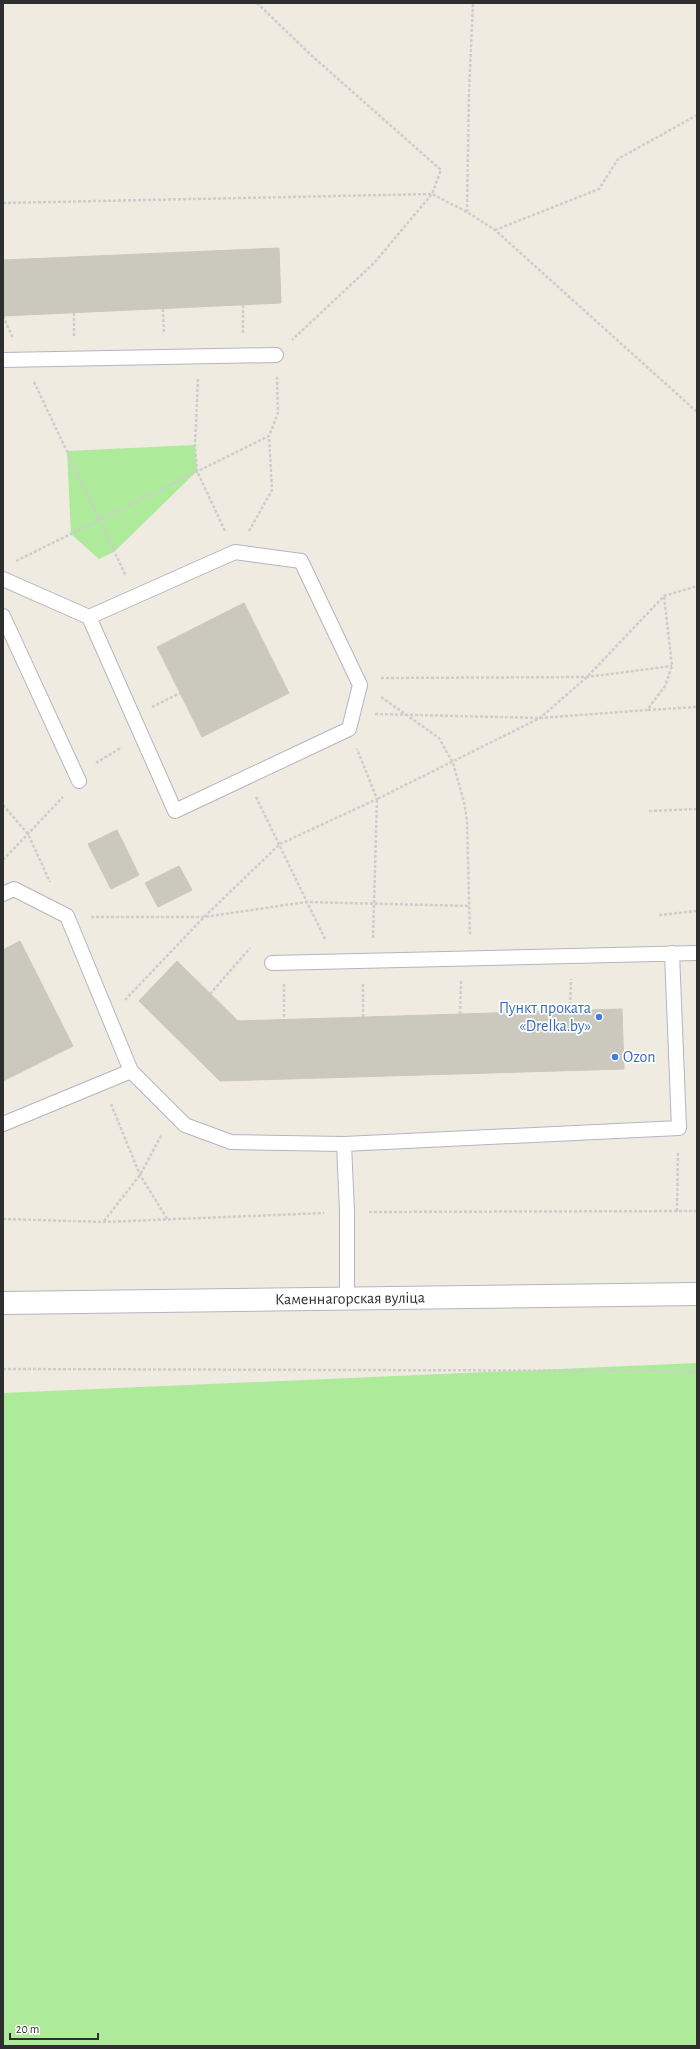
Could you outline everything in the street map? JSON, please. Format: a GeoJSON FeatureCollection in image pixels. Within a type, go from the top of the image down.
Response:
{"type":"FeatureCollection","features":[{"type":"Feature","properties":{"kind":"main road","name":"Каменнагорская вуліца"},"geometry":{"type":"LineString","coordinates":[[3,1303],[347,1300],[697,1294]]}},
{"type":"Feature","properties":{"kind":"lane"},"geometry":{"type":"LineString","coordinates":[[3,360],[276,355]]}},
{"type":"Feature","properties":{"kind":"lane"},"geometry":{"type":"LineString","coordinates":[[3,579],[89,617],[175,811],[349,729],[360,685],[301,561],[235,552],[89,617]]}},
{"type":"Feature","properties":{"kind":"lane"},"geometry":{"type":"LineString","coordinates":[[3,616],[79,781]]}},
{"type":"Feature","properties":{"kind":"lane"},"geometry":{"type":"LineString","coordinates":[[3,894],[14,888],[67,916],[131,1071],[185,1125],[231,1142],[344,1144],[679,1128],[672,953]]}},
{"type":"Feature","properties":{"kind":"lane"},"geometry":{"type":"LineString","coordinates":[[278,963],[697,953]]}},
{"type":"Feature","properties":{"kind":"lane"},"geometry":{"type":"LineString","coordinates":[[3,1124],[131,1071]]}},
{"type":"Feature","properties":{"kind":"lane"},"geometry":{"type":"LineString","coordinates":[[344,1144],[348,1212],[347,1300]]}},
{"type":"Feature","properties":{"kind":"path"},"geometry":{"type":"LineString","coordinates":[[235,552],[248,533],[272,490],[269,436],[278,413],[276,355],[374,263],[432,194],[441,170],[312,56],[257,3]]}},
{"type":"Feature","properties":{"kind":"path"},"geometry":{"type":"LineString","coordinates":[[467,212],[469,92],[474,3]]}},
{"type":"Feature","properties":{"kind":"path"},"geometry":{"type":"LineString","coordinates":[[495,230],[599,189],[618,158],[697,115]]}},
{"type":"Feature","properties":{"kind":"path"},"geometry":{"type":"LineString","coordinates":[[3,203],[432,194],[467,212],[495,230],[697,412]]}},
{"type":"Feature","properties":{"kind":"path"},"geometry":{"type":"LineString","coordinates":[[242,356],[243,305]]}},
{"type":"Feature","properties":{"kind":"path"},"geometry":{"type":"LineString","coordinates":[[3,316],[136,597]]}},
{"type":"Feature","properties":{"kind":"path"},"geometry":{"type":"LineString","coordinates":[[199,356],[195,445],[197,471],[235,552]]}},
{"type":"Feature","properties":{"kind":"path"},"geometry":{"type":"LineString","coordinates":[[10,564],[269,436]]}},
{"type":"Feature","properties":{"kind":"path"},"geometry":{"type":"LineString","coordinates":[[108,1017],[204,917],[280,844],[453,763],[540,718],[587,677],[664,596],[697,586]]}},
{"type":"Feature","properties":{"kind":"path"},"geometry":{"type":"LineString","coordinates":[[647,710],[665,686],[672,666],[664,596]]}},
{"type":"Feature","properties":{"kind":"path"},"geometry":{"type":"LineString","coordinates":[[357,678],[587,677],[672,666]]}},
{"type":"Feature","properties":{"kind":"path"},"geometry":{"type":"LineString","coordinates":[[357,678],[403,714],[438,738],[453,763],[464,802],[467,821],[470,906],[460,1014]]}},
{"type":"Feature","properties":{"kind":"path"},"geometry":{"type":"LineString","coordinates":[[133,716],[180,693]]}},
{"type":"Feature","properties":{"kind":"path"},"geometry":{"type":"LineString","coordinates":[[352,715],[403,714],[540,718],[697,707]]}},
{"type":"Feature","properties":{"kind":"path"},"geometry":{"type":"LineString","coordinates":[[349,729],[377,799],[375,903],[363,1017]]}},
{"type":"Feature","properties":{"kind":"path"},"geometry":{"type":"LineString","coordinates":[[246,777],[280,844],[306,902],[336,962]]}},
{"type":"Feature","properties":{"kind":"path"},"geometry":{"type":"LineString","coordinates":[[3,805],[28,834],[67,916],[204,917],[306,902],[470,906]]}},
{"type":"Feature","properties":{"kind":"path"},"geometry":{"type":"LineString","coordinates":[[650,811],[697,809]]}},
{"type":"Feature","properties":{"kind":"path"},"geometry":{"type":"LineString","coordinates":[[659,915],[697,911]]}},
{"type":"Feature","properties":{"kind":"path"},"geometry":{"type":"LineString","coordinates":[[210,994],[250,948]]}},
{"type":"Feature","properties":{"kind":"path"},"geometry":{"type":"LineString","coordinates":[[570,1010],[571,956]]}},
{"type":"Feature","properties":{"kind":"path"},"geometry":{"type":"LineString","coordinates":[[278,963],[284,1020]]}},
{"type":"Feature","properties":{"kind":"path"},"geometry":{"type":"LineString","coordinates":[[102,1083],[140,1175],[168,1220]]}},
{"type":"Feature","properties":{"kind":"path"},"geometry":{"type":"LineString","coordinates":[[104,1222],[140,1175],[161,1134],[185,1125]]}},
{"type":"Feature","properties":{"kind":"path"},"geometry":{"type":"LineString","coordinates":[[677,1211],[679,1128]]}},
{"type":"Feature","properties":{"kind":"path"},"geometry":{"type":"LineString","coordinates":[[3,1369],[697,1371]]}},
{"type":"Feature","properties":{"kind":"green space"},"geometry":{"type":"Polygon","coordinates":[[[195,445],[197,471],[114,552],[99,559],[71,534],[67,451],[195,445]]]}},
{"type":"Feature","properties":{"kind":"green space"},"geometry":{"type":"Polygon","coordinates":[[[697,1363],[697,2046],[3,2046],[3,1393],[697,1363]]]}},
{"type":"Feature","properties":{"kind":"building"},"geometry":{"type":"Polygon","coordinates":[[[279,248],[281,303],[3,316],[3,260],[279,248]]]}},
{"type":"Feature","properties":{"kind":"building"},"geometry":{"type":"Polygon","coordinates":[[[244,603],[289,693],[202,737],[157,647],[244,603]]]}},
{"type":"Feature","properties":{"kind":"building"},"geometry":{"type":"Polygon","coordinates":[[[117,830],[139,875],[111,889],[88,844],[117,830]]]}},
{"type":"Feature","properties":{"kind":"building"},"geometry":{"type":"Polygon","coordinates":[[[179,866],[192,890],[158,907],[145,883],[179,866]]]}},
{"type":"Feature","properties":{"kind":"building"},"geometry":{"type":"Polygon","coordinates":[[[20,941],[73,1046],[3,1081],[3,950],[20,941]]]}},
{"type":"Feature","properties":{"kind":"building"},"geometry":{"type":"Polygon","coordinates":[[[177,961],[238,1021],[622,1009],[624,1069],[220,1081],[139,1001],[177,961]]]}},
{"type":"Feature","properties":{"kind":"place","name":"Пункт проката «Drelka.by»"},"geometry":{"type":"Point","coordinates":[599,1017]}},
{"type":"Feature","properties":{"kind":"place","name":"Ozon"},"geometry":{"type":"Point","coordinates":[615,1057]}}]}
